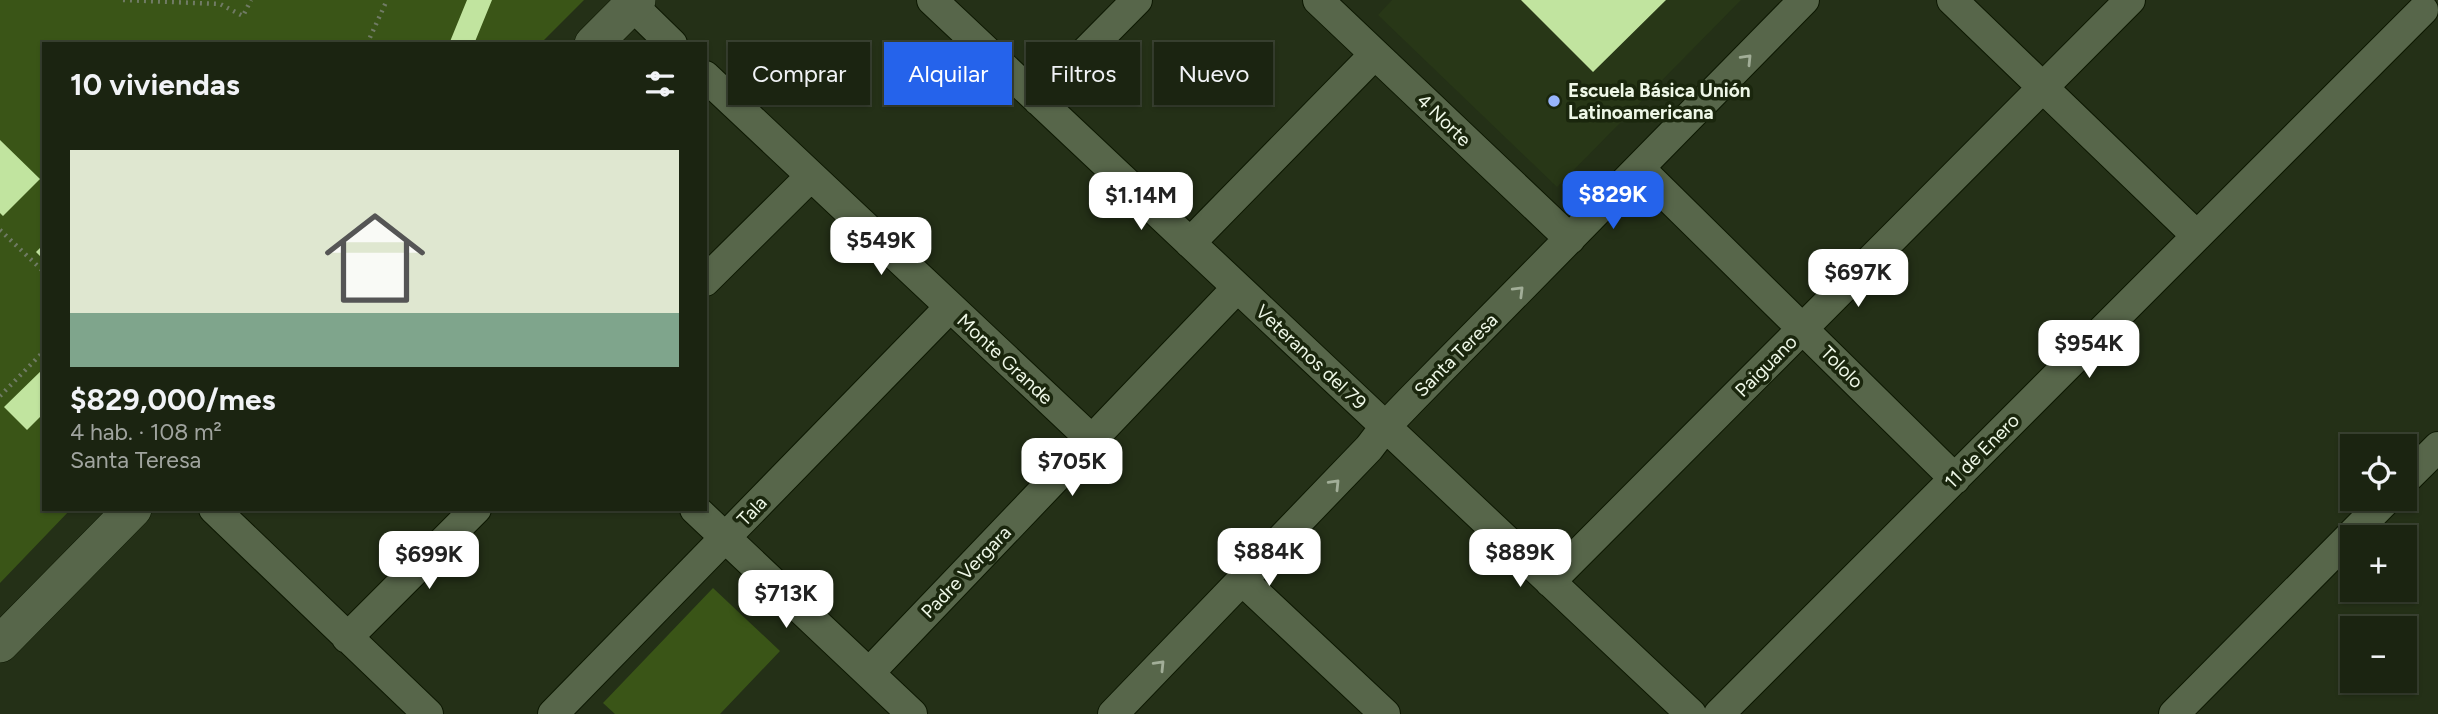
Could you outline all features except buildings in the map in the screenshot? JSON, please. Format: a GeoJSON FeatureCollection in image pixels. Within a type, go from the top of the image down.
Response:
{"type":"FeatureCollection","features":[{"type":"Feature","properties":{"kind":"street","name":"Veteranos del 79"},"geometry":{"type":"LineString","coordinates":[[932,0],[1026,89]]}},
{"type":"Feature","properties":{"kind":"street"},"geometry":{"type":"LineString","coordinates":[[1095,42],[1137,0]]}},
{"type":"Feature","properties":{"kind":"street","name":"4 Norte"},"geometry":{"type":"LineString","coordinates":[[1318,0],[1570,239]]}},
{"type":"Feature","properties":{"kind":"street","name":"Santa Teresa"},"geometry":{"type":"LineString","coordinates":[[1113,714],[1369,448],[1385,427],[1804,0]]}},
{"type":"Feature","properties":{"kind":"street"},"geometry":{"type":"LineString","coordinates":[[1952,0],[2197,236]]}},
{"type":"Feature","properties":{"kind":"street","name":"Paiguano"},"geometry":{"type":"LineString","coordinates":[[1550,582],[2130,0]]}},
{"type":"Feature","properties":{"kind":"street"},"geometry":{"type":"LineString","coordinates":[[595,42],[634,3],[670,42]]}},
{"type":"Feature","properties":{"kind":"street","name":"11 de Enero"},"geometry":{"type":"LineString","coordinates":[[1719,714],[2425,11]]}},
{"type":"Feature","properties":{"kind":"street"},"geometry":{"type":"LineString","coordinates":[[1190,243],[1375,54]]}},
{"type":"Feature","properties":{"kind":"street","name":"Monte Grande"},"geometry":{"type":"LineString","coordinates":[[707,78],[1092,440]]}},
{"type":"Feature","properties":{"kind":"street","name":"Veteranos del 79"},"geometry":{"type":"LineString","coordinates":[[1043,105],[1691,714]]}},
{"type":"Feature","properties":{"kind":"street","name":"Tololo"},"geometry":{"type":"LineString","coordinates":[[1640,168],[1955,479]]}},
{"type":"Feature","properties":{"kind":"street"},"geometry":{"type":"LineString","coordinates":[[707,279],[810,177]]}},
{"type":"Feature","properties":{"kind":"street","name":"Padre Vergara"},"geometry":{"type":"LineString","coordinates":[[869,673],[1237,288]]}},
{"type":"Feature","properties":{"kind":"street","name":"Tala"},"geometry":{"type":"LineString","coordinates":[[553,714],[950,307]]}},
{"type":"Feature","properties":{"kind":"street"},"geometry":{"type":"LineString","coordinates":[[2417,468],[2438,447]]}},
{"type":"Feature","properties":{"kind":"street"},"geometry":{"type":"LineString","coordinates":[[0,644],[131,511]]}},
{"type":"Feature","properties":{"kind":"street"},"geometry":{"type":"LineString","coordinates":[[216,511],[428,714]]}},
{"type":"Feature","properties":{"kind":"street"},"geometry":{"type":"LineString","coordinates":[[347,638],[474,511]]}},
{"type":"Feature","properties":{"kind":"street"},"geometry":{"type":"LineString","coordinates":[[697,511],[912,714]]}},
{"type":"Feature","properties":{"kind":"street"},"geometry":{"type":"LineString","coordinates":[[2174,714],[2375,511]]}},
{"type":"Feature","properties":{"kind":"street"},"geometry":{"type":"LineString","coordinates":[[1242,580],[1385,714]]}},
{"type":"Feature","properties":{"kind":"path"},"geometry":{"type":"LineString","coordinates":[[122,0],[221,2],[243,16],[251,0]]}},
{"type":"Feature","properties":{"kind":"path"},"geometry":{"type":"LineString","coordinates":[[368,42],[387,0]]}},
{"type":"Feature","properties":{"kind":"path"},"geometry":{"type":"LineString","coordinates":[[0,230],[42,270]]}},
{"type":"Feature","properties":{"kind":"path"},"geometry":{"type":"LineString","coordinates":[[0,396],[42,353]]}},
{"type":"Feature","properties":{"kind":"shaded area","name":"Escuela Básica Unión Latinoamericana"},"geometry":{"type":"Polygon","coordinates":[[[1392,0],[1741,0],[1557,187],[1378,15],[1392,0]]]}},
{"type":"Feature","properties":{"kind":"green space"},"geometry":{"type":"Polygon","coordinates":[[[0,0],[584,0],[542,42],[42,42],[42,511],[69,511],[0,583],[0,0]]]}},
{"type":"Feature","properties":{"kind":"green space"},"geometry":{"type":"Polygon","coordinates":[[[713,588],[780,651],[720,714],[615,714],[603,703],[713,588]]]}},
{"type":"Feature","properties":{"kind":"place","name":"Escuela Básica Unión Latinoamericana"},"geometry":{"type":"Point","coordinates":[1554,101]}}]}
